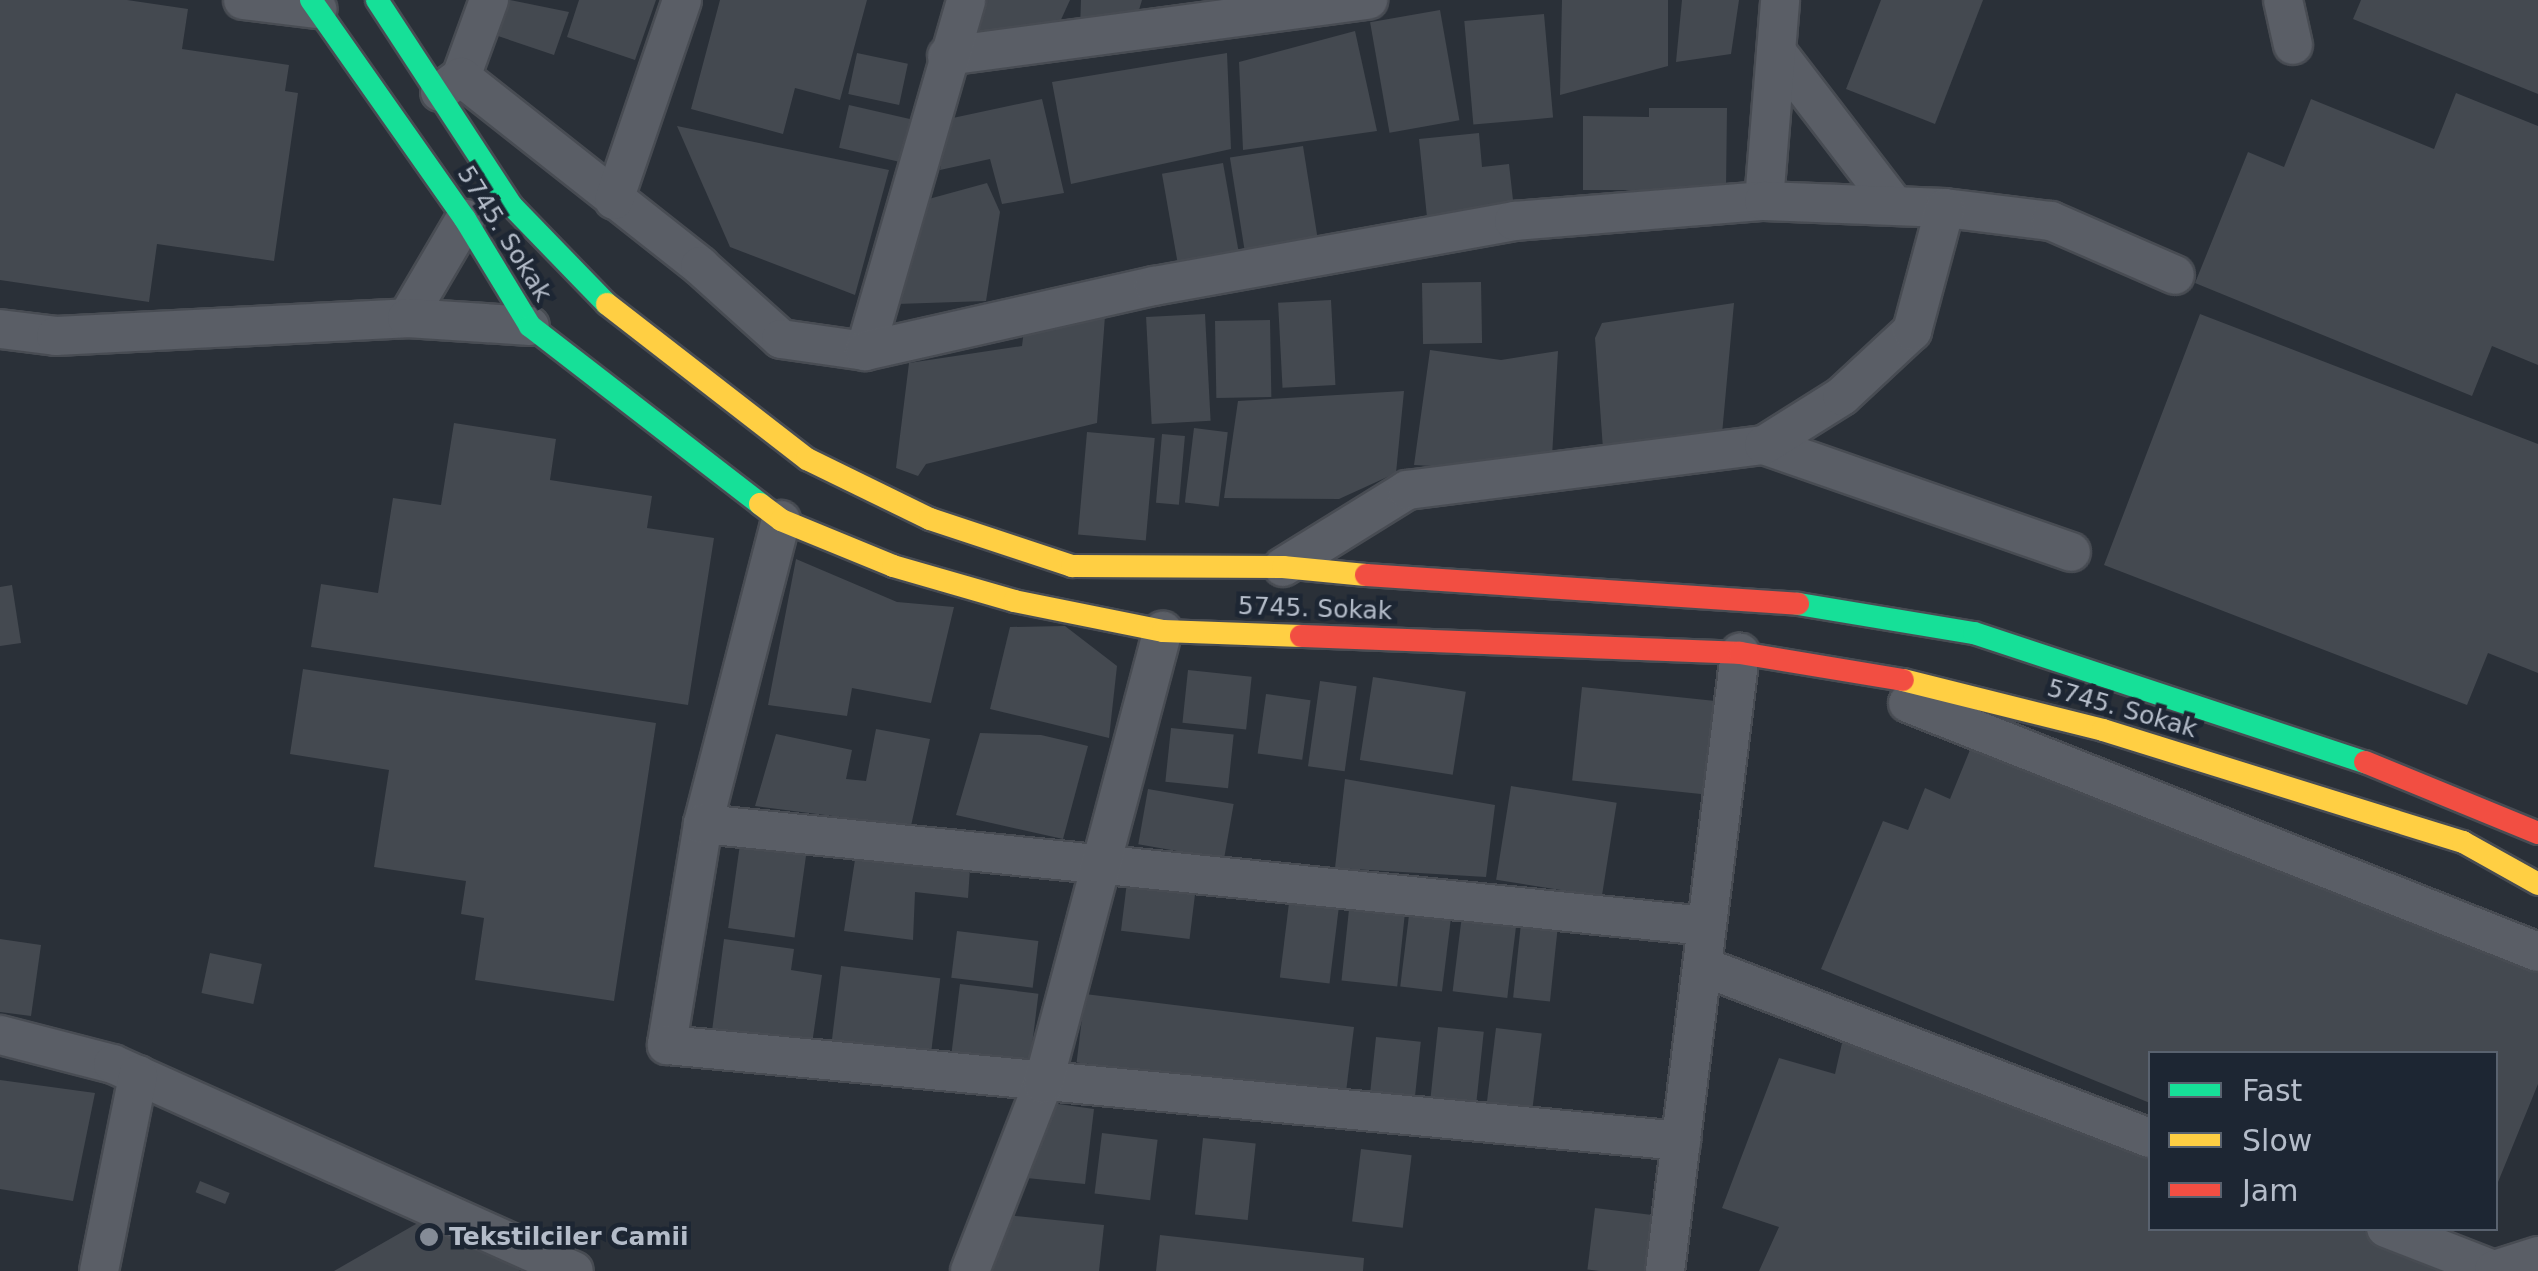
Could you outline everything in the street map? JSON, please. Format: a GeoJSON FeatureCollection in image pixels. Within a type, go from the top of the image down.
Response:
{"type":"FeatureCollection","features":[{"type":"Feature","properties":{"kind":"street"},"geometry":{"type":"LineString","coordinates":[[242,0],[314,4]]}},
{"type":"Feature","properties":{"kind":"street","name":"5745. Sokak"},"geometry":{"type":"LineString","coordinates":[[377,0],[450,84],[512,206],[552,253],[641,335],[808,459],[930,519],[1072,566],[1283,567],[1503,588],[1814,604],[1974,633],[2375,765],[2538,833]]}},
{"type":"Feature","properties":{"kind":"street"},"geometry":{"type":"LineString","coordinates":[[490,0],[450,84],[614,200],[781,339],[865,351],[1154,286],[1514,222],[1764,201],[1946,208],[2051,221],[2175,274]]}},
{"type":"Feature","properties":{"kind":"street"},"geometry":{"type":"LineString","coordinates":[[614,200],[682,0]]}},
{"type":"Feature","properties":{"kind":"street"},"geometry":{"type":"LineString","coordinates":[[865,351],[966,0]]}},
{"type":"Feature","properties":{"kind":"street"},"geometry":{"type":"LineString","coordinates":[[947,56],[1169,14],[1368,0]]}},
{"type":"Feature","properties":{"kind":"street"},"geometry":{"type":"LineString","coordinates":[[1764,201],[1780,0]]}},
{"type":"Feature","properties":{"kind":"street"},"geometry":{"type":"LineString","coordinates":[[2283,0],[2293,45]]}},
{"type":"Feature","properties":{"kind":"street","name":"5745. Sokak"},"geometry":{"type":"LineString","coordinates":[[314,4],[465,219],[530,326],[780,520],[928,576],[1163,631],[1740,653],[1872,672],[2103,730],[2463,842],[2538,884]]}},
{"type":"Feature","properties":{"kind":"street"},"geometry":{"type":"LineString","coordinates":[[1776,51],[1896,206]]}},
{"type":"Feature","properties":{"kind":"street"},"geometry":{"type":"LineString","coordinates":[[1283,567],[1407,490],[1764,445],[1842,396],[1912,332],[1946,208]]}},
{"type":"Feature","properties":{"kind":"street"},"geometry":{"type":"LineString","coordinates":[[407,318],[465,219]]}},
{"type":"Feature","properties":{"kind":"street"},"geometry":{"type":"LineString","coordinates":[[0,330],[56,336],[407,318],[530,326]]}},
{"type":"Feature","properties":{"kind":"street"},"geometry":{"type":"LineString","coordinates":[[1764,445],[2071,552]]}},
{"type":"Feature","properties":{"kind":"street"},"geometry":{"type":"LineString","coordinates":[[780,520],[703,824],[667,1045],[1043,1084],[1682,1140]]}},
{"type":"Feature","properties":{"kind":"street"},"geometry":{"type":"LineString","coordinates":[[970,1271],[1043,1084],[1163,631]]}},
{"type":"Feature","properties":{"kind":"street"},"geometry":{"type":"LineString","coordinates":[[1665,1271],[1740,653]]}},
{"type":"Feature","properties":{"kind":"street"},"geometry":{"type":"LineString","coordinates":[[1872,672],[1889,695],[2538,952]]}},
{"type":"Feature","properties":{"kind":"street"},"geometry":{"type":"LineString","coordinates":[[703,824],[1706,926]]}},
{"type":"Feature","properties":{"kind":"street"},"geometry":{"type":"LineString","coordinates":[[1704,966],[2148,1137]]}},
{"type":"Feature","properties":{"kind":"street"},"geometry":{"type":"LineString","coordinates":[[0,1036],[138,1074],[574,1271]]}},
{"type":"Feature","properties":{"kind":"street"},"geometry":{"type":"LineString","coordinates":[[98,1271],[138,1074]]}},
{"type":"Feature","properties":{"kind":"street"},"geometry":{"type":"LineString","coordinates":[[2394,1231],[2494,1270],[2538,1256]]}},
{"type":"Feature","properties":{"kind":"building"},"geometry":{"type":"Polygon","coordinates":[[[0,0],[127,0],[188,9],[182,49],[289,65],[285,91],[298,93],[274,261],[157,244],[149,302],[0,280],[0,0]]]}},
{"type":"Feature","properties":{"kind":"building"},"geometry":{"type":"Polygon","coordinates":[[[510,0],[569,12],[554,55],[498,36],[510,0]]]}},
{"type":"Feature","properties":{"kind":"building"},"geometry":{"type":"Polygon","coordinates":[[[579,0],[656,0],[635,60],[567,37],[579,0]]]}},
{"type":"Feature","properties":{"kind":"building"},"geometry":{"type":"Polygon","coordinates":[[[720,0],[867,0],[840,100],[795,88],[783,134],[691,109],[720,0]]]}},
{"type":"Feature","properties":{"kind":"building"},"geometry":{"type":"Polygon","coordinates":[[[983,0],[1070,0],[1054,35],[970,44],[983,0]]]}},
{"type":"Feature","properties":{"kind":"building"},"geometry":{"type":"Polygon","coordinates":[[[1081,0],[1142,0],[1136,20],[1080,30],[1081,0]]]}},
{"type":"Feature","properties":{"kind":"building"},"geometry":{"type":"Polygon","coordinates":[[[1562,0],[1668,0],[1668,66],[1560,95],[1562,0]]]}},
{"type":"Feature","properties":{"kind":"building"},"geometry":{"type":"Polygon","coordinates":[[[1682,0],[1739,0],[1731,54],[1676,62],[1682,0]]]}},
{"type":"Feature","properties":{"kind":"building"},"geometry":{"type":"Polygon","coordinates":[[[1881,0],[1983,0],[1935,124],[1846,89],[1881,0]]]}},
{"type":"Feature","properties":{"kind":"building"},"geometry":{"type":"Polygon","coordinates":[[[2361,0],[2538,0],[2538,94],[2353,19],[2361,0]]]}},
{"type":"Feature","properties":{"kind":"building"},"geometry":{"type":"Polygon","coordinates":[[[1440,10],[1459,120],[1390,133],[1370,22],[1440,10]]]}},
{"type":"Feature","properties":{"kind":"building"},"geometry":{"type":"Polygon","coordinates":[[[1544,14],[1553,118],[1473,125],[1464,21],[1544,14]]]}},
{"type":"Feature","properties":{"kind":"building"},"geometry":{"type":"Polygon","coordinates":[[[1355,31],[1377,131],[1243,150],[1239,62],[1355,31]]]}},
{"type":"Feature","properties":{"kind":"building"},"geometry":{"type":"Polygon","coordinates":[[[857,53],[908,64],[899,105],[848,94],[857,53]]]}},
{"type":"Feature","properties":{"kind":"building"},"geometry":{"type":"Polygon","coordinates":[[[1227,53],[1231,149],[1071,184],[1052,82],[1227,53]]]}},
{"type":"Feature","properties":{"kind":"building"},"geometry":{"type":"Polygon","coordinates":[[[2456,93],[2538,126],[2538,365],[2492,346],[2472,396],[2195,283],[2248,152],[2284,167],[2311,99],[2434,149],[2456,93]]]}},
{"type":"Feature","properties":{"kind":"building"},"geometry":{"type":"Polygon","coordinates":[[[1042,99],[1064,193],[1002,204],[990,159],[940,170],[948,119],[1042,99]]]}},
{"type":"Feature","properties":{"kind":"building"},"geometry":{"type":"Polygon","coordinates":[[[849,105],[915,120],[905,163],[839,148],[849,105]]]}},
{"type":"Feature","properties":{"kind":"building"},"geometry":{"type":"Polygon","coordinates":[[[1649,108],[1727,108],[1726,190],[1583,190],[1583,116],[1649,117],[1649,108]]]}},
{"type":"Feature","properties":{"kind":"building"},"geometry":{"type":"Polygon","coordinates":[[[677,126],[889,170],[855,295],[730,247],[677,126]]]}},
{"type":"Feature","properties":{"kind":"building"},"geometry":{"type":"Polygon","coordinates":[[[1479,133],[1482,167],[1509,164],[1515,218],[1428,227],[1419,139],[1479,133]]]}},
{"type":"Feature","properties":{"kind":"building"},"geometry":{"type":"Polygon","coordinates":[[[1303,146],[1318,244],[1245,255],[1230,158],[1303,146]]]}},
{"type":"Feature","properties":{"kind":"building"},"geometry":{"type":"Polygon","coordinates":[[[1223,163],[1239,253],[1178,263],[1162,174],[1223,163]]]}},
{"type":"Feature","properties":{"kind":"building"},"geometry":{"type":"Polygon","coordinates":[[[987,183],[1000,212],[986,301],[897,304],[925,200],[987,183]]]}},
{"type":"Feature","properties":{"kind":"building"},"geometry":{"type":"Polygon","coordinates":[[[1481,282],[1482,343],[1423,344],[1422,283],[1481,282]]]}},
{"type":"Feature","properties":{"kind":"building"},"geometry":{"type":"Polygon","coordinates":[[[1331,300],[1335,385],[1283,388],[1278,303],[1331,300]]]}},
{"type":"Feature","properties":{"kind":"building"},"geometry":{"type":"Polygon","coordinates":[[[1734,303],[1722,434],[1603,449],[1595,338],[1602,323],[1734,303]]]}},
{"type":"Feature","properties":{"kind":"building"},"geometry":{"type":"Polygon","coordinates":[[[1205,314],[1211,421],[1152,424],[1146,317],[1205,314]]]}},
{"type":"Feature","properties":{"kind":"building"},"geometry":{"type":"Polygon","coordinates":[[[2200,314],[2538,444],[2538,673],[2488,653],[2467,705],[2104,565],[2200,314]]]}},
{"type":"Feature","properties":{"kind":"building"},"geometry":{"type":"Polygon","coordinates":[[[1105,316],[1097,423],[926,464],[918,476],[896,468],[909,363],[1022,346],[1024,330],[1105,316]]]}},
{"type":"Feature","properties":{"kind":"building"},"geometry":{"type":"Polygon","coordinates":[[[1270,320],[1271,397],[1216,398],[1215,321],[1270,320]]]}},
{"type":"Feature","properties":{"kind":"building"},"geometry":{"type":"Polygon","coordinates":[[[1430,350],[1501,360],[1558,351],[1552,457],[1483,469],[1414,465],[1430,350]]]}},
{"type":"Feature","properties":{"kind":"building"},"geometry":{"type":"Polygon","coordinates":[[[1404,391],[1396,473],[1339,499],[1224,498],[1238,401],[1404,391]]]}},
{"type":"Feature","properties":{"kind":"building"},"geometry":{"type":"Polygon","coordinates":[[[454,423],[556,439],[550,480],[652,496],[647,528],[714,538],[688,705],[311,647],[321,584],[378,593],[393,498],[441,505],[454,423]]]}},
{"type":"Feature","properties":{"kind":"building"},"geometry":{"type":"Polygon","coordinates":[[[1194,428],[1228,432],[1219,507],[1185,502],[1194,428]]]}},
{"type":"Feature","properties":{"kind":"building"},"geometry":{"type":"Polygon","coordinates":[[[1087,432],[1155,438],[1146,541],[1078,535],[1087,432]]]}},
{"type":"Feature","properties":{"kind":"building"},"geometry":{"type":"Polygon","coordinates":[[[1162,434],[1185,436],[1179,505],[1156,503],[1162,434]]]}},
{"type":"Feature","properties":{"kind":"building"},"geometry":{"type":"Polygon","coordinates":[[[796,559],[897,602],[954,607],[931,703],[852,688],[847,716],[768,705],[796,559]]]}},
{"type":"Feature","properties":{"kind":"building"},"geometry":{"type":"Polygon","coordinates":[[[12,585],[21,643],[0,646],[0,587],[12,585]]]}},
{"type":"Feature","properties":{"kind":"building"},"geometry":{"type":"Polygon","coordinates":[[[1065,626],[1117,666],[1109,738],[990,709],[1010,627],[1065,626]]]}},
{"type":"Feature","properties":{"kind":"building"},"geometry":{"type":"Polygon","coordinates":[[[303,669],[656,723],[614,1001],[475,980],[484,918],[461,914],[466,881],[374,867],[389,770],[290,754],[303,669]]]}},
{"type":"Feature","properties":{"kind":"building"},"geometry":{"type":"Polygon","coordinates":[[[1188,670],[1252,677],[1246,729],[1182,723],[1188,670]]]}},
{"type":"Feature","properties":{"kind":"building"},"geometry":{"type":"Polygon","coordinates":[[[1373,677],[1466,692],[1453,775],[1360,760],[1373,677]]]}},
{"type":"Feature","properties":{"kind":"building"},"geometry":{"type":"Polygon","coordinates":[[[1320,681],[1357,686],[1345,771],[1308,766],[1320,681]]]}},
{"type":"Feature","properties":{"kind":"building"},"geometry":{"type":"Polygon","coordinates":[[[1582,687],[1720,702],[1710,795],[1572,780],[1582,687]]]}},
{"type":"Feature","properties":{"kind":"building"},"geometry":{"type":"Polygon","coordinates":[[[1266,694],[1311,700],[1302,760],[1258,753],[1266,694]]]}},
{"type":"Feature","properties":{"kind":"building"},"geometry":{"type":"Polygon","coordinates":[[[1171,728],[1234,735],[1228,788],[1165,782],[1171,728]]]}},
{"type":"Feature","properties":{"kind":"building"},"geometry":{"type":"Polygon","coordinates":[[[876,729],[930,739],[911,826],[755,806],[776,734],[852,750],[846,779],[866,781],[876,729]]]}},
{"type":"Feature","properties":{"kind":"building"},"geometry":{"type":"Polygon","coordinates":[[[980,733],[1041,735],[1088,746],[1063,839],[956,815],[980,733]]]}},
{"type":"Feature","properties":{"kind":"building"},"geometry":{"type":"Polygon","coordinates":[[[1974,740],[2538,971],[2538,1084],[2498,1182],[2498,1051],[2148,1051],[2148,1102],[1821,969],[1883,821],[1908,830],[1925,788],[1950,799],[1974,740]]]}},
{"type":"Feature","properties":{"kind":"building"},"geometry":{"type":"Polygon","coordinates":[[[1345,779],[1495,805],[1486,877],[1335,868],[1345,779]]]}},
{"type":"Feature","properties":{"kind":"building"},"geometry":{"type":"Polygon","coordinates":[[[1511,786],[1617,803],[1602,897],[1496,880],[1511,786]]]}},
{"type":"Feature","properties":{"kind":"building"},"geometry":{"type":"Polygon","coordinates":[[[1148,789],[1234,804],[1224,859],[1138,844],[1148,789]]]}},
{"type":"Feature","properties":{"kind":"building"},"geometry":{"type":"Polygon","coordinates":[[[741,837],[807,846],[795,937],[728,928],[741,837]]]}},
{"type":"Feature","properties":{"kind":"building"},"geometry":{"type":"Polygon","coordinates":[[[856,853],[970,868],[968,898],[915,892],[913,940],[844,931],[856,853]]]}},
{"type":"Feature","properties":{"kind":"building"},"geometry":{"type":"Polygon","coordinates":[[[1127,882],[1195,890],[1190,939],[1121,931],[1127,882]]]}},
{"type":"Feature","properties":{"kind":"building"},"geometry":{"type":"Polygon","coordinates":[[[1350,900],[1406,906],[1397,986],[1342,981],[1350,900]]]}},
{"type":"Feature","properties":{"kind":"building"},"geometry":{"type":"Polygon","coordinates":[[[1289,903],[1339,909],[1329,984],[1280,977],[1289,903]]]}},
{"type":"Feature","properties":{"kind":"building"},"geometry":{"type":"Polygon","coordinates":[[[1410,907],[1452,912],[1442,992],[1400,986],[1410,907]]]}},
{"type":"Feature","properties":{"kind":"building"},"geometry":{"type":"Polygon","coordinates":[[[1463,907],[1518,914],[1507,998],[1453,991],[1463,907]]]}},
{"type":"Feature","properties":{"kind":"building"},"geometry":{"type":"Polygon","coordinates":[[[1521,923],[1558,927],[1550,1001],[1513,998],[1521,923]]]}},
{"type":"Feature","properties":{"kind":"building"},"geometry":{"type":"Polygon","coordinates":[[[957,931],[1038,941],[1033,988],[951,978],[957,931]]]}},
{"type":"Feature","properties":{"kind":"building"},"geometry":{"type":"Polygon","coordinates":[[[0,939],[41,945],[31,1016],[0,1012],[0,939]]]}},
{"type":"Feature","properties":{"kind":"building"},"geometry":{"type":"Polygon","coordinates":[[[724,939],[794,949],[791,970],[822,975],[812,1044],[712,1031],[724,939]]]}},
{"type":"Feature","properties":{"kind":"building"},"geometry":{"type":"Polygon","coordinates":[[[210,953],[262,964],[253,1004],[201,993],[210,953]]]}},
{"type":"Feature","properties":{"kind":"building"},"geometry":{"type":"Polygon","coordinates":[[[841,966],[940,978],[931,1055],[832,1042],[841,966]]]}},
{"type":"Feature","properties":{"kind":"building"},"geometry":{"type":"Polygon","coordinates":[[[960,984],[1038,994],[1029,1069],[951,1059],[960,984]]]}},
{"type":"Feature","properties":{"kind":"building"},"geometry":{"type":"Polygon","coordinates":[[[1085,994],[1354,1027],[1346,1096],[1077,1062],[1085,994]]]}},
{"type":"Feature","properties":{"kind":"building"},"geometry":{"type":"Polygon","coordinates":[[[1438,1027],[1484,1032],[1476,1109],[1430,1105],[1438,1027]]]}},
{"type":"Feature","properties":{"kind":"building"},"geometry":{"type":"Polygon","coordinates":[[[1496,1028],[1542,1034],[1532,1116],[1486,1110],[1496,1028]]]}},
{"type":"Feature","properties":{"kind":"building"},"geometry":{"type":"Polygon","coordinates":[[[1873,1035],[2148,1145],[2148,1231],[2364,1231],[2462,1271],[1759,1271],[1779,1227],[1722,1208],[1779,1058],[1835,1074],[1842,1043],[1864,1049],[1873,1035]]]}},
{"type":"Feature","properties":{"kind":"building"},"geometry":{"type":"Polygon","coordinates":[[[1376,1037],[1421,1042],[1414,1107],[1369,1103],[1376,1037]]]}},
{"type":"Feature","properties":{"kind":"building"},"geometry":{"type":"Polygon","coordinates":[[[0,1080],[95,1093],[73,1201],[0,1189],[0,1080]]]}},
{"type":"Feature","properties":{"kind":"building"},"geometry":{"type":"Polygon","coordinates":[[[1044,1102],[1094,1109],[1085,1184],[1017,1177],[1044,1102]]]}},
{"type":"Feature","properties":{"kind":"building"},"geometry":{"type":"Polygon","coordinates":[[[1102,1133],[1158,1140],[1150,1200],[1095,1194],[1102,1133]]]}},
{"type":"Feature","properties":{"kind":"building"},"geometry":{"type":"Polygon","coordinates":[[[1203,1138],[1256,1144],[1248,1220],[1195,1215],[1203,1138]]]}},
{"type":"Feature","properties":{"kind":"building"},"geometry":{"type":"Polygon","coordinates":[[[1361,1149],[1412,1155],[1403,1228],[1352,1221],[1361,1149]]]}},
{"type":"Feature","properties":{"kind":"building"},"geometry":{"type":"Polygon","coordinates":[[[200,1181],[230,1193],[225,1204],[196,1192],[200,1181]]]}},
{"type":"Feature","properties":{"kind":"building"},"geometry":{"type":"Polygon","coordinates":[[[1595,1208],[1659,1216],[1652,1271],[1587,1270],[1595,1208]]]}},
{"type":"Feature","properties":{"kind":"building"},"geometry":{"type":"Polygon","coordinates":[[[1006,1215],[1104,1225],[1099,1271],[982,1271],[1006,1215]]]}},
{"type":"Feature","properties":{"kind":"building","name":"Tekstilciler Camii"},"geometry":{"type":"Polygon","coordinates":[[[423,1220],[505,1253],[520,1271],[334,1271],[423,1220]]]}},
{"type":"Feature","properties":{"kind":"building"},"geometry":{"type":"Polygon","coordinates":[[[1160,1235],[1364,1258],[1363,1271],[1156,1271],[1160,1235]]]}},
{"type":"Feature","properties":{"kind":"traffic: fast"},"geometry":{"type":"LineString","coordinates":[[311,0],[465,219],[530,326],[760,504]]}},
{"type":"Feature","properties":{"kind":"traffic: fast"},"geometry":{"type":"LineString","coordinates":[[377,0],[512,206],[607,304]]}},
{"type":"Feature","properties":{"kind":"traffic: fast"},"geometry":{"type":"LineString","coordinates":[[1798,604],[1974,633],[2365,762]]}},
{"type":"Feature","properties":{"kind":"traffic: slow"},"geometry":{"type":"LineString","coordinates":[[607,304],[807,459],[930,519],[1072,566],[1283,567],[1366,575]]}},
{"type":"Feature","properties":{"kind":"traffic: slow"},"geometry":{"type":"LineString","coordinates":[[760,504],[781,520],[893,566],[1014,601],[1163,631],[1301,636]]}},
{"type":"Feature","properties":{"kind":"traffic: slow"},"geometry":{"type":"LineString","coordinates":[[1903,680],[2103,730],[2463,842],[2538,884]]}},
{"type":"Feature","properties":{"kind":"traffic: jam"},"geometry":{"type":"LineString","coordinates":[[1366,575],[1798,604]]}},
{"type":"Feature","properties":{"kind":"traffic: jam"},"geometry":{"type":"LineString","coordinates":[[1301,636],[1740,653],[1903,680]]}},
{"type":"Feature","properties":{"kind":"traffic: jam"},"geometry":{"type":"LineString","coordinates":[[2365,762],[2538,833]]}},
{"type":"Feature","properties":{"kind":"place","name":"Tekstilciler Camii"},"geometry":{"type":"Point","coordinates":[429,1237]}}]}
